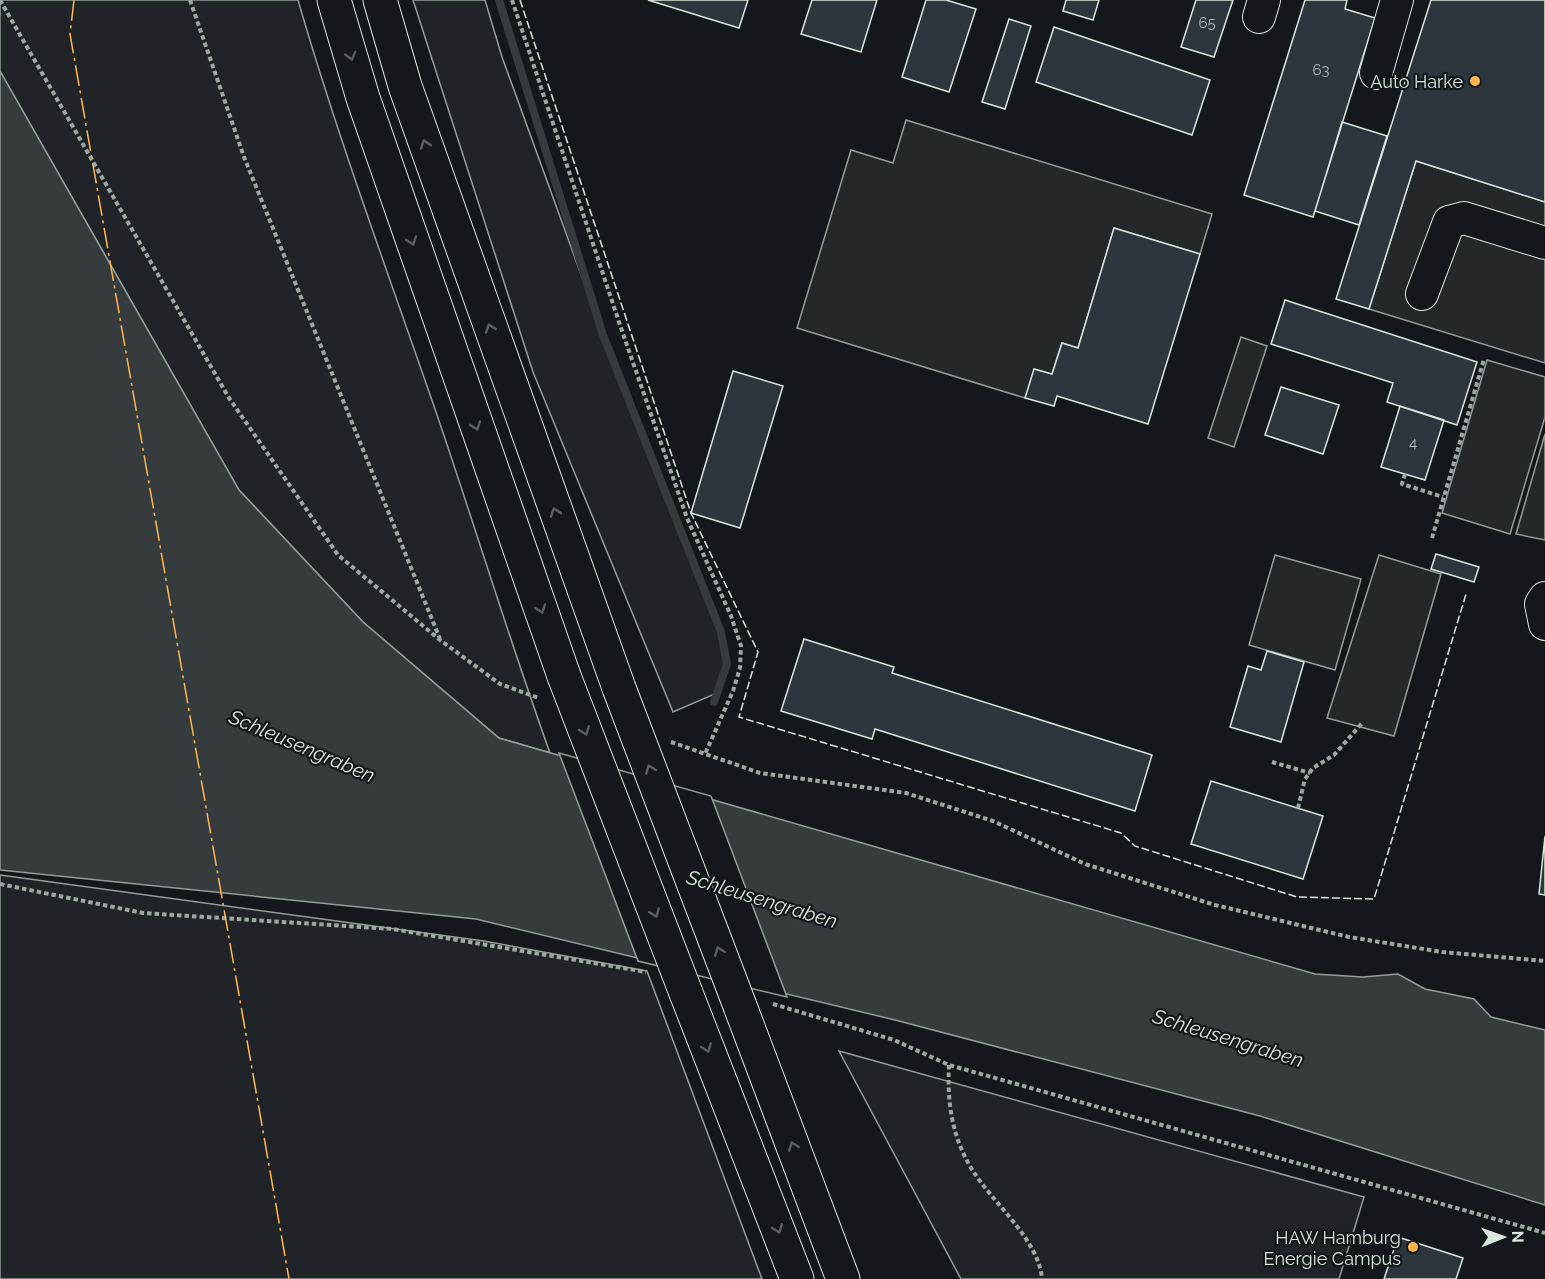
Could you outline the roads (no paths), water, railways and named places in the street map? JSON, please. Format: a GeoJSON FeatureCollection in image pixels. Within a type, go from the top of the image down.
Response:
{"type":"FeatureCollection","features":[{"type":"Feature","properties":{"kind":"highway"},"geometry":{"type":"LineString","coordinates":[[334,0],[554,688],[686,993],[798,1279]]}},
{"type":"Feature","properties":{"kind":"highway"},"geometry":{"type":"LineString","coordinates":[[380,0],[405,86],[619,688],[843,1279]]}},
{"type":"Feature","properties":{"kind":"street"},"geometry":{"type":"LineString","coordinates":[[1376,73],[1397,0]]}},
{"type":"Feature","properties":{"kind":"street"},"geometry":{"type":"LineString","coordinates":[[1422,294],[1449,222],[1464,218],[1545,243]]}},
{"type":"Feature","properties":{"kind":"street"},"geometry":{"type":"LineString","coordinates":[[1545,598],[1541,604],[1545,624]]}},
{"type":"Feature","properties":{"kind":"water","name":"Schleusengraben"},"geometry":{"type":"Polygon","coordinates":[[[0,71],[239,490],[363,622],[499,738],[1315,974],[1363,977],[1398,974],[1425,989],[1474,999],[1491,1017],[1545,1030],[1545,1205],[1260,1116],[895,1020],[476,919],[0,870],[0,71]]]}},
{"type":"Feature","properties":{"kind":"waterway"},"geometry":{"type":"LineString","coordinates":[[499,0],[603,335],[721,632],[727,664],[714,702]]}},
{"type":"Feature","properties":{"kind":"place","name":"Auto Harke"},"geometry":{"type":"Point","coordinates":[1475,81]}},
{"type":"Feature","properties":{"kind":"place","name":"HAW Hamburg Energie Campus"},"geometry":{"type":"Point","coordinates":[1413,1247]}}]}
